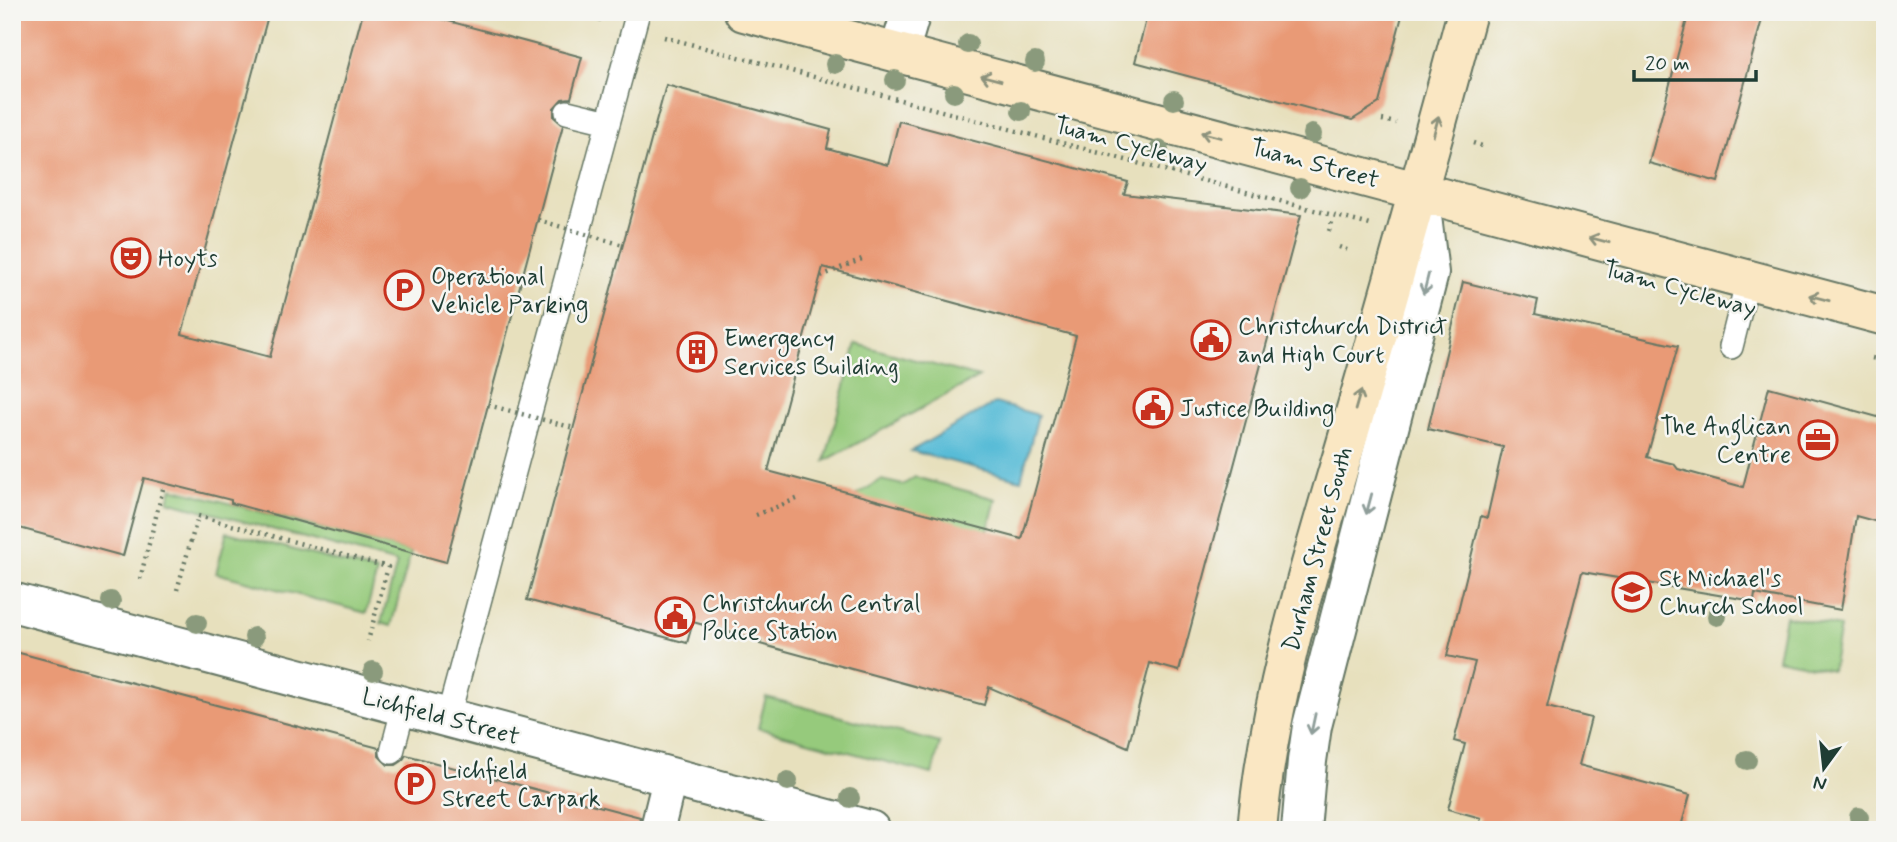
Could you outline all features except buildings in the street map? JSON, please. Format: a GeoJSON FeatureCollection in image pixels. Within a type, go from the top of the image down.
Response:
{"type":"FeatureCollection","features":[{"type":"Feature","properties":{"kind":"main road","name":"Tuam Street"},"geometry":{"type":"LineString","coordinates":[[744,12],[1885,316]]}},
{"type":"Feature","properties":{"kind":"main road","name":"Durham Street South"},"geometry":{"type":"LineString","coordinates":[[1258,811],[1270,724],[1305,583],[1419,192],[1467,12]]}},
{"type":"Feature","properties":{"kind":"main road"},"geometry":{"type":"LineString","coordinates":[[1237,830],[1258,811]]}},
{"type":"Feature","properties":{"kind":"street"},"geometry":{"type":"LineString","coordinates":[[900,53],[911,12]]}},
{"type":"Feature","properties":{"kind":"street","name":"Durham Street South"},"geometry":{"type":"LineString","coordinates":[[1301,830],[1312,726],[1429,273],[1419,192]]}},
{"type":"Feature","properties":{"kind":"street","name":"Lichfield Street"},"geometry":{"type":"LineString","coordinates":[[12,602],[670,777],[803,821],[870,830]]}},
{"type":"Feature","properties":{"kind":"street"},"geometry":{"type":"LineString","coordinates":[[657,830],[670,777]]}},
{"type":"Feature","properties":{"kind":"lane"},"geometry":{"type":"LineString","coordinates":[[448,717],[636,20]]}},
{"type":"Feature","properties":{"kind":"lane"},"geometry":{"type":"LineString","coordinates":[[567,112],[608,122]]}},
{"type":"Feature","properties":{"kind":"lane"},"geometry":{"type":"LineString","coordinates":[[1731,347],[1748,279]]}},
{"type":"Feature","properties":{"kind":"lane"},"geometry":{"type":"LineString","coordinates":[[392,752],[404,706]]}},
{"type":"Feature","properties":{"kind":"path","name":"Tuam Cycleway"},"geometry":{"type":"LineString","coordinates":[[572,12],[636,20],[919,107],[1406,234]]}},
{"type":"Feature","properties":{"kind":"path"},"geometry":{"type":"LineString","coordinates":[[1382,120],[1400,124]]}},
{"type":"Feature","properties":{"kind":"path"},"geometry":{"type":"LineString","coordinates":[[538,220],[624,245]]}},
{"type":"Feature","properties":{"kind":"path"},"geometry":{"type":"LineString","coordinates":[[1329,231],[1332,220]]}},
{"type":"Feature","properties":{"kind":"path"},"geometry":{"type":"LineString","coordinates":[[1339,247],[1347,250]]}},
{"type":"Feature","properties":{"kind":"path"},"geometry":{"type":"LineString","coordinates":[[821,276],[862,259]]}},
{"type":"Feature","properties":{"kind":"path"},"geometry":{"type":"LineString","coordinates":[[1871,357],[1885,361]]}},
{"type":"Feature","properties":{"kind":"path"},"geometry":{"type":"LineString","coordinates":[[488,405],[574,428]]}},
{"type":"Feature","properties":{"kind":"path"},"geometry":{"type":"LineString","coordinates":[[140,579],[164,485]]}},
{"type":"Feature","properties":{"kind":"path"},"geometry":{"type":"LineString","coordinates":[[756,515],[799,498]]}},
{"type":"Feature","properties":{"kind":"path"},"geometry":{"type":"LineString","coordinates":[[177,590],[198,516],[388,567],[368,641]]}},
{"type":"Feature","properties":{"kind":"green space"},"geometry":{"type":"Polygon","coordinates":[[[856,344],[979,377],[825,461],[856,344]]]}},
{"type":"Feature","properties":{"kind":"green space"},"geometry":{"type":"Polygon","coordinates":[[[915,477],[996,499],[985,542],[840,505],[881,480],[903,485],[915,477]]]}},
{"type":"Feature","properties":{"kind":"green space"},"geometry":{"type":"Polygon","coordinates":[[[172,488],[411,552],[391,626],[381,623],[397,563],[168,501],[172,488]]]}},
{"type":"Feature","properties":{"kind":"green space"},"geometry":{"type":"Polygon","coordinates":[[[227,532],[377,572],[366,613],[216,573],[227,532]]]}},
{"type":"Feature","properties":{"kind":"green space"},"geometry":{"type":"Polygon","coordinates":[[[1785,616],[1840,627],[1832,670],[1777,659],[1785,616]]]}},
{"type":"Feature","properties":{"kind":"green space"},"geometry":{"type":"Polygon","coordinates":[[[766,697],[940,743],[932,774],[758,728],[766,697]]]}},
{"type":"Feature","properties":{"kind":"water"},"geometry":{"type":"Polygon","coordinates":[[[995,403],[1038,415],[1021,480],[911,451],[995,403]]]}},
{"type":"Feature","properties":{"kind":"place","name":"Hoyts"},"geometry":{"type":"Point","coordinates":[131,258]}},
{"type":"Feature","properties":{"kind":"place","name":"Operational Vehicle Parking"},"geometry":{"type":"Point","coordinates":[404,290]}},
{"type":"Feature","properties":{"kind":"place","name":"Christchurch District and High Court"},"geometry":{"type":"Point","coordinates":[1211,340]}},
{"type":"Feature","properties":{"kind":"place","name":"Emergency Services Building"},"geometry":{"type":"Point","coordinates":[697,352]}},
{"type":"Feature","properties":{"kind":"place","name":"Justice Building"},"geometry":{"type":"Point","coordinates":[1153,408]}},
{"type":"Feature","properties":{"kind":"place","name":"The Anglican Centre"},"geometry":{"type":"Point","coordinates":[1818,440]}},
{"type":"Feature","properties":{"kind":"place","name":"St Michael's Church School"},"geometry":{"type":"Point","coordinates":[1632,592]}},
{"type":"Feature","properties":{"kind":"place","name":"Christchurch Central Police Station"},"geometry":{"type":"Point","coordinates":[675,617]}},
{"type":"Feature","properties":{"kind":"place","name":"Lichfield Street Carpark"},"geometry":{"type":"Point","coordinates":[415,784]}}]}
